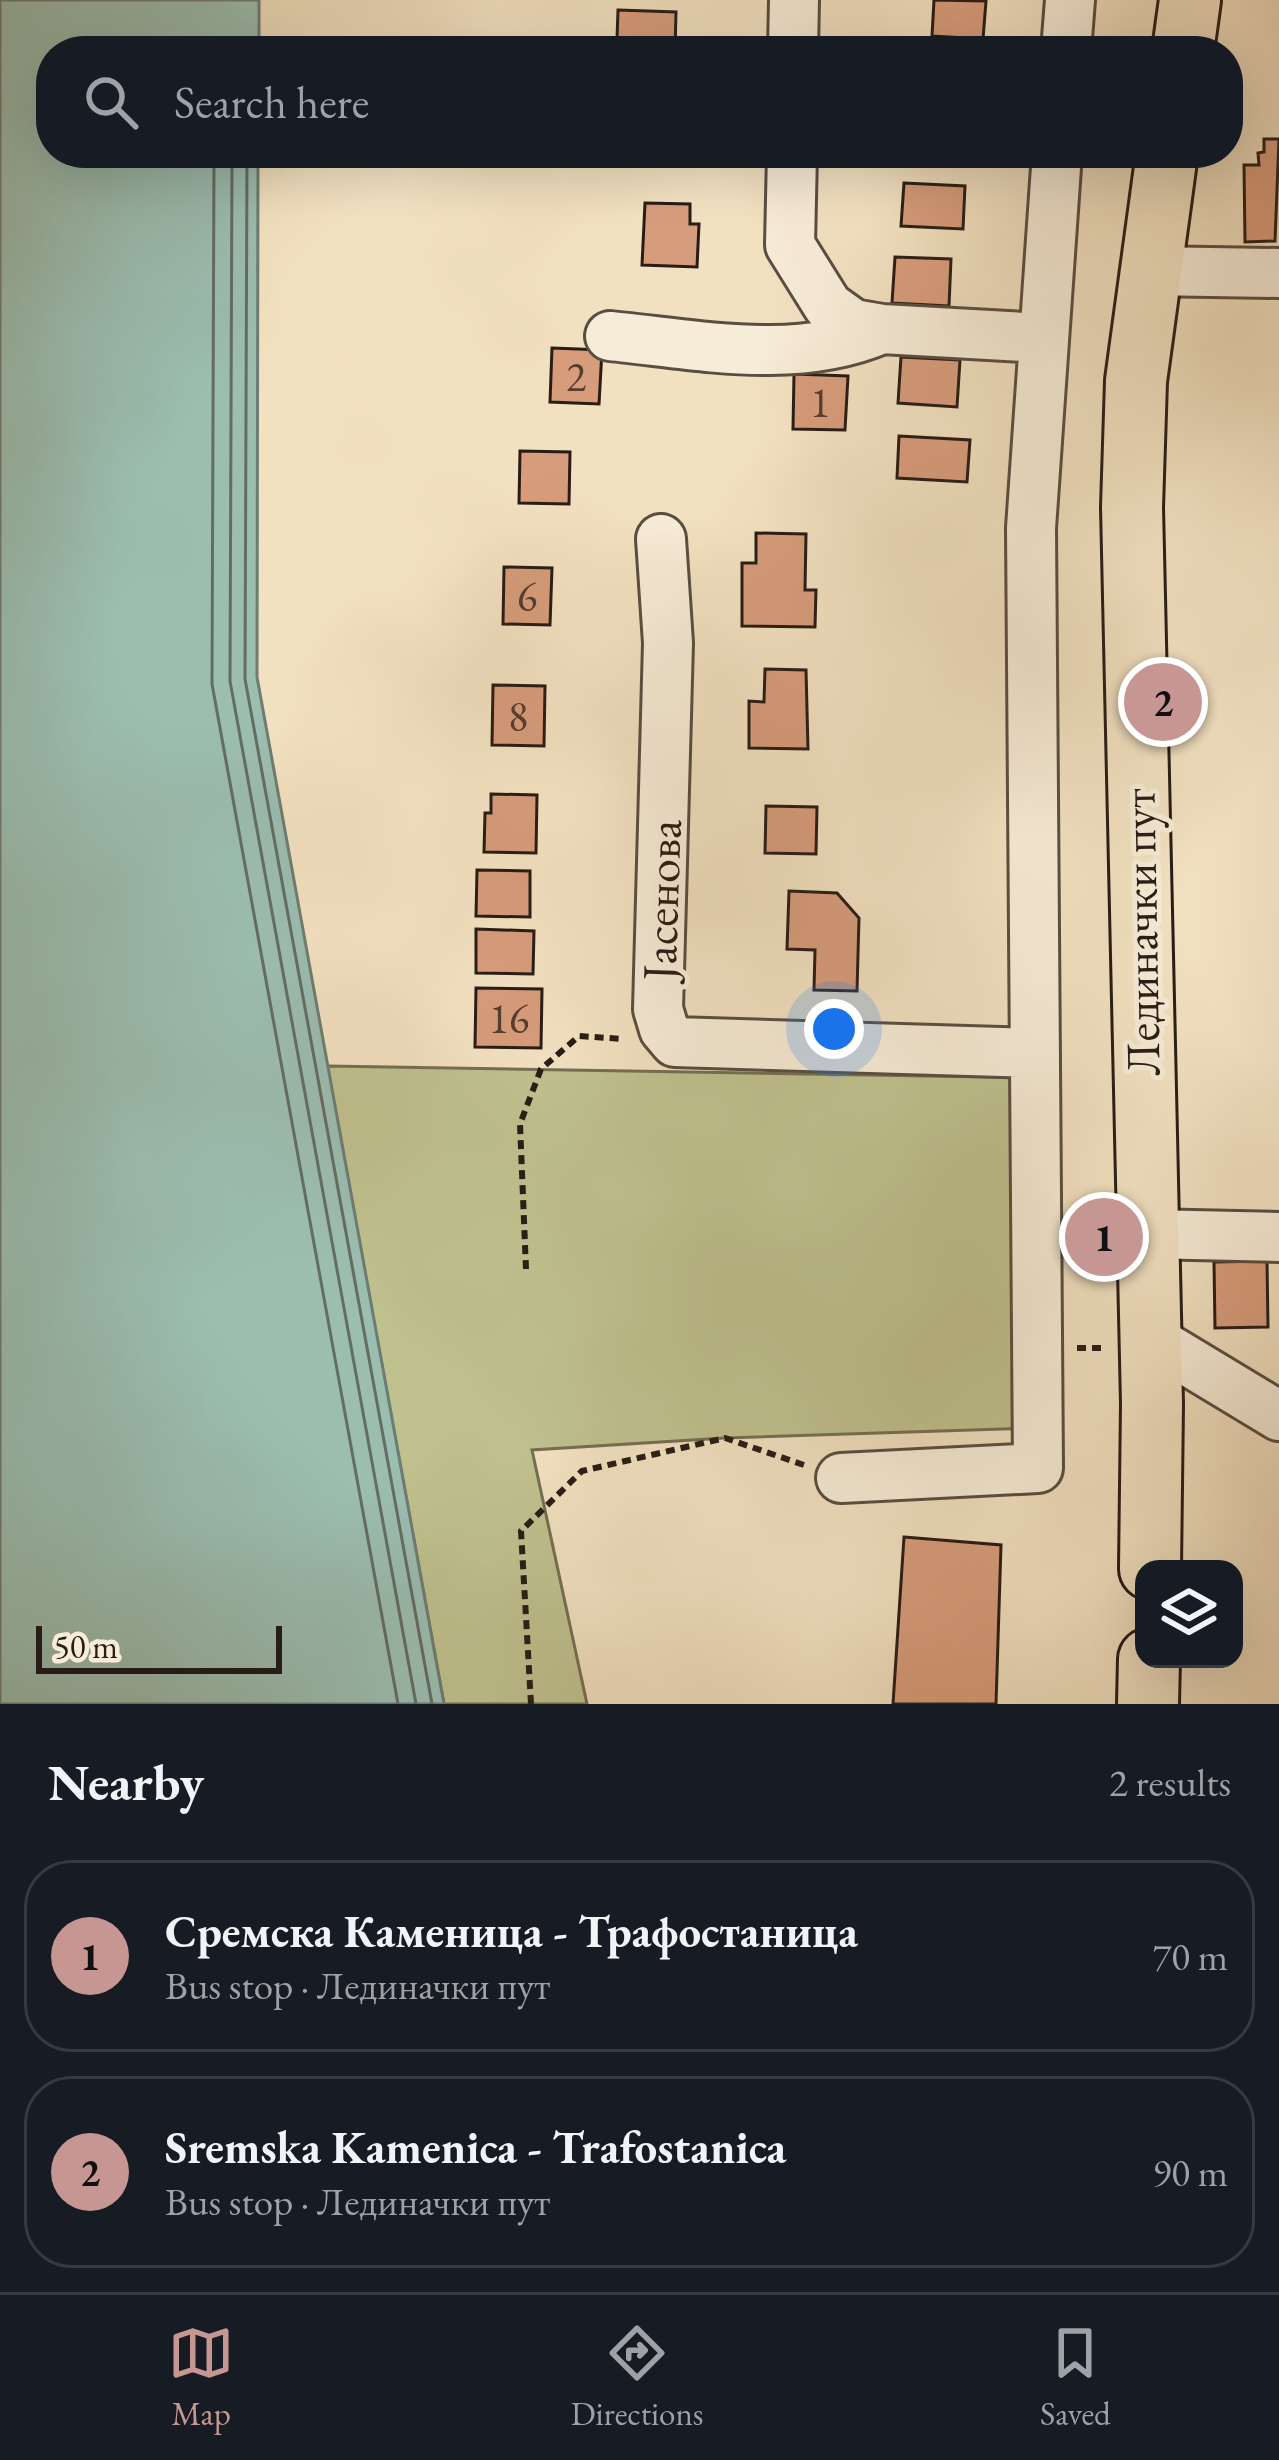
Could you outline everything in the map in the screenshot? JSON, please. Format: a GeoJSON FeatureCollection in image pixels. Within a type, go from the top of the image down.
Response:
{"type":"FeatureCollection","features":[{"type":"Feature","properties":{"kind":"main road"},"geometry":{"type":"LineString","coordinates":[[1185,36],[1190,0]]}},
{"type":"Feature","properties":{"kind":"main road","name":"Лединачки пут"},"geometry":{"type":"LineString","coordinates":[[1150,1560],[1138,1343],[1148,1234],[1132,508],[1136,381],[1165,168]]}},
{"type":"Feature","properties":{"kind":"main road"},"geometry":{"type":"LineString","coordinates":[[1148,1704],[1149,1668]]}},
{"type":"Feature","properties":{"kind":"street"},"geometry":{"type":"LineString","coordinates":[[793,36],[794,0]]}},
{"type":"Feature","properties":{"kind":"street"},"geometry":{"type":"LineString","coordinates":[[1067,36],[1070,0]]}},
{"type":"Feature","properties":{"kind":"street"},"geometry":{"type":"LineString","coordinates":[[791,168],[790,245],[828,306],[853,324],[1042,338]]}},
{"type":"Feature","properties":{"kind":"street"},"geometry":{"type":"LineString","coordinates":[[841,1478],[1038,1468],[1031,528],[1056,168]]}},
{"type":"Feature","properties":{"kind":"street"},"geometry":{"type":"LineString","coordinates":[[1148,271],[1279,273]]}},
{"type":"Feature","properties":{"kind":"street"},"geometry":{"type":"LineString","coordinates":[[610,336],[798,351],[850,343],[882,329]]}},
{"type":"Feature","properties":{"kind":"street","name":"Јасенова"},"geometry":{"type":"LineString","coordinates":[[662,539],[668,643],[658,1009],[664,1029],[675,1042],[1035,1053]]}},
{"type":"Feature","properties":{"kind":"street"},"geometry":{"type":"LineString","coordinates":[[1148,1234],[1279,1237]]}},
{"type":"Feature","properties":{"kind":"street"},"geometry":{"type":"LineString","coordinates":[[1138,1343],[1279,1416]]}},
{"type":"Feature","properties":{"kind":"path"},"geometry":{"type":"LineString","coordinates":[[526,1269],[520,1124],[541,1069],[579,1036],[675,1042]]}},
{"type":"Feature","properties":{"kind":"path"},"geometry":{"type":"LineString","coordinates":[[1037,1348],[1138,1343]]}},
{"type":"Feature","properties":{"kind":"path"},"geometry":{"type":"LineString","coordinates":[[530,1704],[521,1532],[582,1471],[725,1438],[841,1478]]}},
{"type":"Feature","properties":{"kind":"green space"},"geometry":{"type":"Polygon","coordinates":[[[327,1066],[1054,1078],[1060,1427],[532,1450],[587,1704],[444,1704],[327,1066]]]}},
{"type":"Feature","properties":{"kind":"water"},"geometry":{"type":"Polygon","coordinates":[[[0,0],[259,0],[259,36],[36,36],[36,168],[258,168],[257,677],[444,1704],[0,1704],[0,0]]]}},
{"type":"Feature","properties":{"kind":"building"},"geometry":{"type":"Polygon","coordinates":[[[934,0],[986,1],[983,36],[932,36],[934,0]]]}},
{"type":"Feature","properties":{"kind":"building"},"geometry":{"type":"Polygon","coordinates":[[[618,10],[676,12],[675,36],[617,36],[618,10]]]}},
{"type":"Feature","properties":{"kind":"building"},"geometry":{"type":"Polygon","coordinates":[[[1264,139],[1279,139],[1275,241],[1245,242],[1244,165],[1259,165],[1264,139]]]}},
{"type":"Feature","properties":{"kind":"building"},"geometry":{"type":"Polygon","coordinates":[[[904,183],[965,186],[963,229],[901,226],[904,183]]]}},
{"type":"Feature","properties":{"kind":"building"},"geometry":{"type":"Polygon","coordinates":[[[645,203],[690,204],[690,224],[699,224],[697,267],[642,265],[645,203]]]}},
{"type":"Feature","properties":{"kind":"building"},"geometry":{"type":"Polygon","coordinates":[[[895,257],[951,259],[949,306],[892,303],[895,257]]]}},
{"type":"Feature","properties":{"kind":"building"},"geometry":{"type":"Polygon","coordinates":[[[552,348],[602,350],[599,404],[550,402],[552,348]]]}},
{"type":"Feature","properties":{"kind":"building"},"geometry":{"type":"Polygon","coordinates":[[[901,357],[960,360],[957,407],[898,403],[901,357]]]}},
{"type":"Feature","properties":{"kind":"building"},"geometry":{"type":"Polygon","coordinates":[[[794,374],[848,376],[845,430],[793,429],[794,374]]]}},
{"type":"Feature","properties":{"kind":"building"},"geometry":{"type":"Polygon","coordinates":[[[899,436],[970,440],[967,482],[897,478],[899,436]]]}},
{"type":"Feature","properties":{"kind":"building"},"geometry":{"type":"Polygon","coordinates":[[[520,451],[570,452],[569,504],[519,503],[520,451]]]}},
{"type":"Feature","properties":{"kind":"building"},"geometry":{"type":"Polygon","coordinates":[[[756,533],[806,534],[805,590],[816,590],[815,627],[742,626],[742,563],[756,563],[756,533]]]}},
{"type":"Feature","properties":{"kind":"building"},"geometry":{"type":"Polygon","coordinates":[[[504,567],[552,568],[550,625],[503,624],[504,567]]]}},
{"type":"Feature","properties":{"kind":"building"},"geometry":{"type":"Polygon","coordinates":[[[765,669],[806,670],[808,749],[749,748],[749,701],[764,702],[765,669]]]}},
{"type":"Feature","properties":{"kind":"building"},"geometry":{"type":"Polygon","coordinates":[[[493,685],[545,686],[544,746],[492,745],[493,685]]]}},
{"type":"Feature","properties":{"kind":"building"},"geometry":{"type":"Polygon","coordinates":[[[491,794],[537,795],[536,853],[484,852],[485,813],[491,813],[491,794]]]}},
{"type":"Feature","properties":{"kind":"building"},"geometry":{"type":"Polygon","coordinates":[[[766,806],[817,807],[816,854],[765,853],[766,806]]]}},
{"type":"Feature","properties":{"kind":"building"},"geometry":{"type":"Polygon","coordinates":[[[477,870],[530,871],[530,917],[476,916],[477,870]]]}},
{"type":"Feature","properties":{"kind":"building"},"geometry":{"type":"Polygon","coordinates":[[[789,891],[837,893],[859,918],[857,991],[814,990],[815,950],[787,949],[789,891]]]}},
{"type":"Feature","properties":{"kind":"building"},"geometry":{"type":"Polygon","coordinates":[[[476,929],[534,931],[533,974],[476,973],[476,929]]]}},
{"type":"Feature","properties":{"kind":"building"},"geometry":{"type":"Polygon","coordinates":[[[476,988],[542,989],[541,1048],[475,1047],[476,988]]]}},
{"type":"Feature","properties":{"kind":"building"},"geometry":{"type":"Polygon","coordinates":[[[1267,1261],[1268,1327],[1215,1328],[1214,1262],[1267,1261]]]}},
{"type":"Feature","properties":{"kind":"building"},"geometry":{"type":"Polygon","coordinates":[[[904,1537],[1001,1545],[996,1704],[893,1704],[904,1537]]]}},
{"type":"Feature","properties":{"kind":"place","name":"Sremska Kamenica - Trafostanica"},"geometry":{"type":"Point","coordinates":[1163,702]}},
{"type":"Feature","properties":{"kind":"place","name":"Сремска Каменица - Трафостаница"},"geometry":{"type":"Point","coordinates":[1104,1237]}}]}
